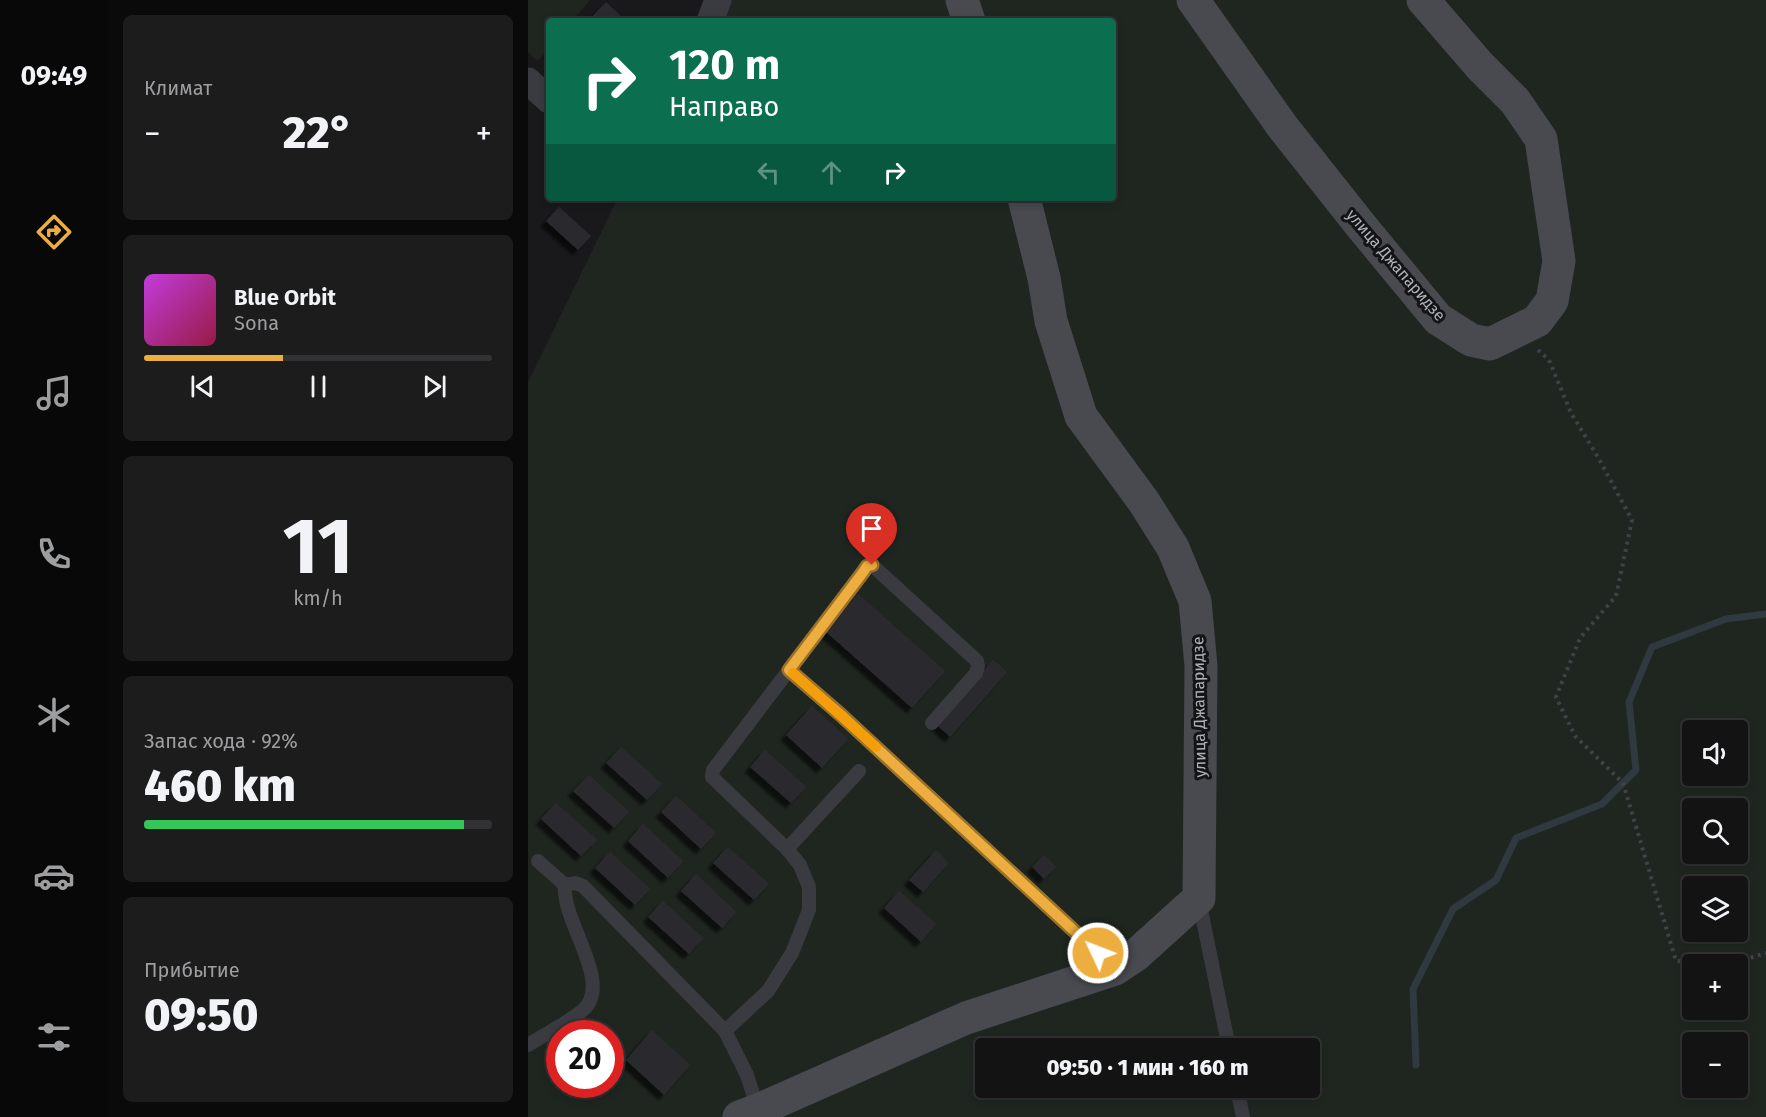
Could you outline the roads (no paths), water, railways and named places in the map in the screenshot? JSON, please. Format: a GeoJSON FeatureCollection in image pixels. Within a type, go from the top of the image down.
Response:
{"type":"FeatureCollection","features":[{"type":"Feature","properties":{"kind":"street"},"geometry":{"type":"LineString","coordinates":[[711,18],[718,0]]}},
{"type":"Feature","properties":{"kind":"street"},"geometry":{"type":"LineString","coordinates":[[962,0],[968,18]]}},
{"type":"Feature","properties":{"kind":"street","name":"улица Джапаридзе"},"geometry":{"type":"LineString","coordinates":[[1193,0],[1282,126],[1438,319],[1471,340],[1490,344],[1537,321],[1552,301],[1559,261],[1541,139],[1515,101],[1480,66],[1423,0]]}},
{"type":"Feature","properties":{"kind":"street"},"geometry":{"type":"LineString","coordinates":[[528,81],[546,96]]}},
{"type":"Feature","properties":{"kind":"street","name":"улица Джапаридзе"},"geometry":{"type":"LineString","coordinates":[[1025,201],[1044,278],[1051,321],[1081,416],[1144,502],[1173,548],[1194,602],[1201,666],[1199,898]]}},
{"type":"Feature","properties":{"kind":"street"},"geometry":{"type":"LineString","coordinates":[[748,1114],[966,1018],[1115,969],[1136,955],[1199,898]]}},
{"type":"Feature","properties":{"kind":"lane"},"geometry":{"type":"LineString","coordinates":[[725,1030],[768,991],[792,953],[809,910],[809,887],[800,865],[787,849],[712,777],[713,770],[867,566],[872,565],[977,661],[976,673],[932,723]]}},
{"type":"Feature","properties":{"kind":"lane"},"geometry":{"type":"LineString","coordinates":[[789,670],[833,707],[1115,969]]}},
{"type":"Feature","properties":{"kind":"lane"},"geometry":{"type":"LineString","coordinates":[[787,849],[860,771]]}},
{"type":"Feature","properties":{"kind":"lane"},"geometry":{"type":"LineString","coordinates":[[538,861],[565,885]]}},
{"type":"Feature","properties":{"kind":"lane"},"geometry":{"type":"LineString","coordinates":[[565,885],[575,883],[582,886],[725,1030],[747,1075],[748,1114]]}},
{"type":"Feature","properties":{"kind":"lane"},"geometry":{"type":"LineString","coordinates":[[528,1045],[584,1010],[592,997],[594,988],[588,961],[565,904],[565,885]]}},
{"type":"Feature","properties":{"kind":"lane"},"geometry":{"type":"LineString","coordinates":[[1199,898],[1227,1038]]}},
{"type":"Feature","properties":{"kind":"lane"},"geometry":{"type":"LineString","coordinates":[[1239,1098],[1243,1117]]}},
{"type":"Feature","properties":{"kind":"waterway"},"geometry":{"type":"LineString","coordinates":[[1416,1065],[1413,989],[1453,909],[1496,880],[1516,838],[1602,804],[1636,770],[1629,702],[1652,647],[1726,619],[1766,614]]}}]}
